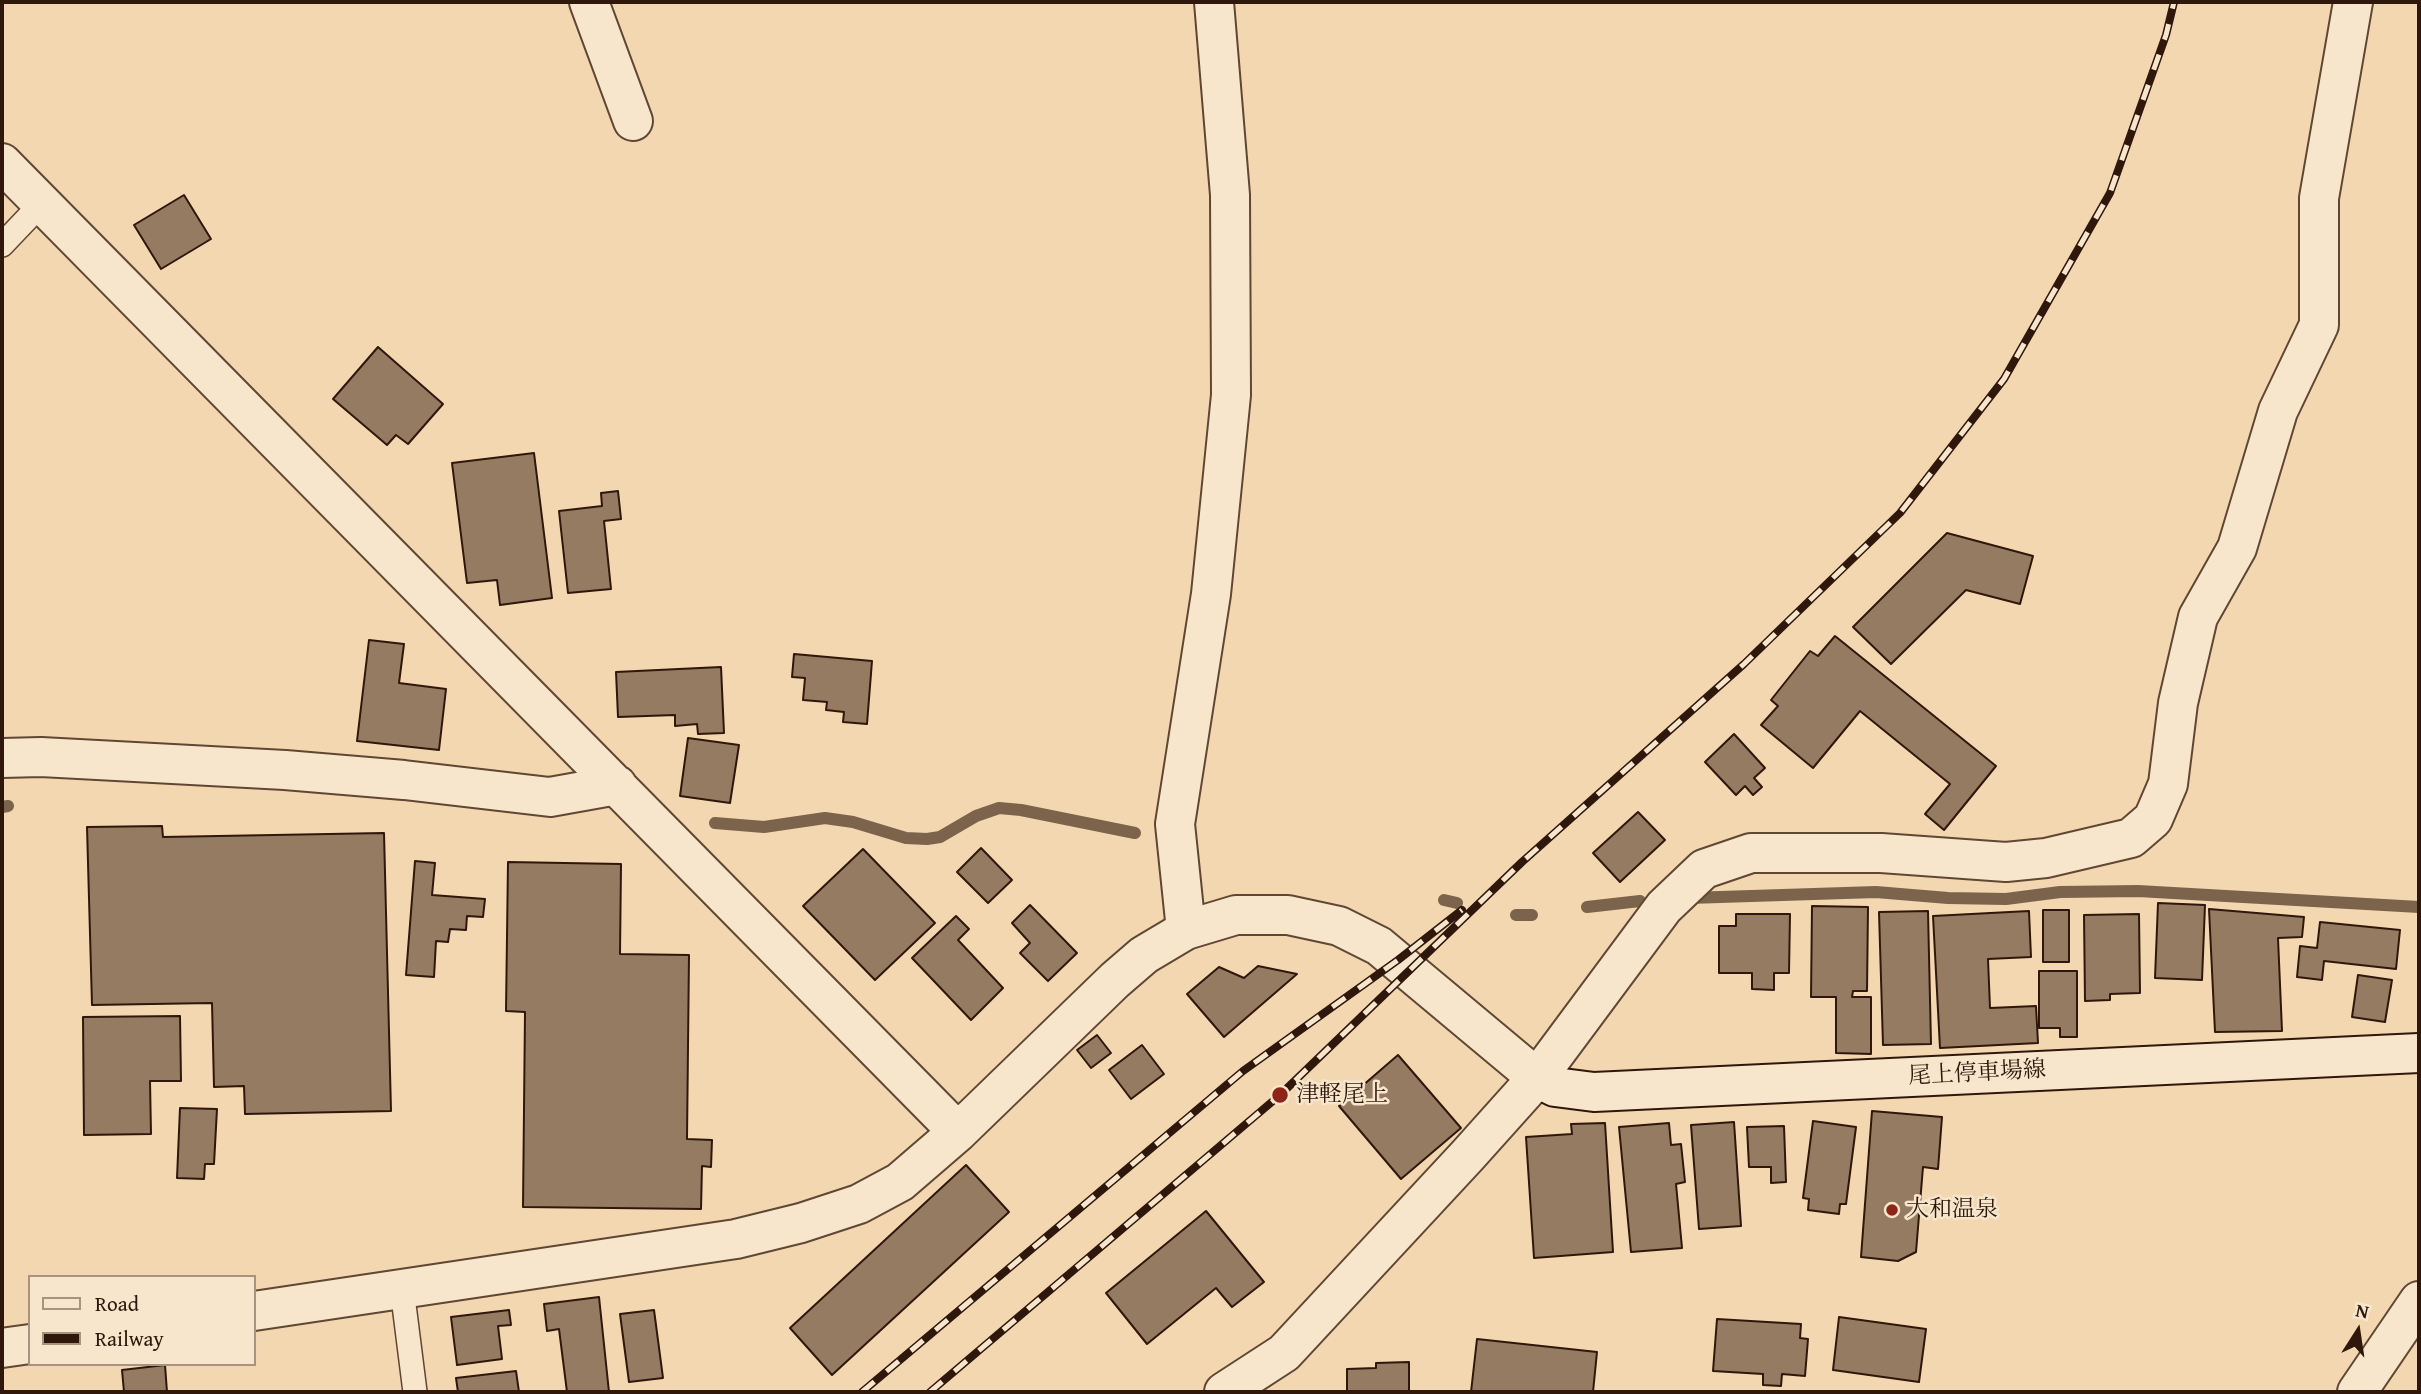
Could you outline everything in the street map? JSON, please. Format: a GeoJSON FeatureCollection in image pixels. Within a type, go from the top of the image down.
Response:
{"type":"FeatureCollection","features":[{"type":"Feature","properties":{"kind":"street"},"geometry":{"type":"LineString","coordinates":[[589,2],[633,121]]}},
{"type":"Feature","properties":{"kind":"street"},"geometry":{"type":"LineString","coordinates":[[1186,930],[1175,824],[1212,594],[1231,395],[1230,195],[1214,2]]}},
{"type":"Feature","properties":{"kind":"street"},"geometry":{"type":"LineString","coordinates":[[1224,1392],[1284,1353],[1537,1078],[1664,907],[1704,869],[1751,853],[1881,853],[2006,862],[2046,858],[2131,838],[2152,819],[2168,784],[2178,703],[2198,617],[2237,548],[2278,411],[2319,325],[2319,198],[2353,2]]}},
{"type":"Feature","properties":{"kind":"street"},"geometry":{"type":"LineString","coordinates":[[2,163],[958,1132]]}},
{"type":"Feature","properties":{"kind":"street"},"geometry":{"type":"LineString","coordinates":[[2,758],[41,757],[285,770],[404,780],[550,797],[617,785]]}},
{"type":"Feature","properties":{"kind":"street"},"geometry":{"type":"LineString","coordinates":[[256,1311],[736,1239],[801,1223],[859,1203],[901,1182],[958,1132],[1115,980],[1144,956],[1186,930],[1236,915],[1288,915],[1339,926],[1379,946],[1537,1078]]}},
{"type":"Feature","properties":{"kind":"street","name":"尾上停車場線"},"geometry":{"type":"LineString","coordinates":[[1537,1078],[1555,1087],[1594,1092],[2419,1053]]}},
{"type":"Feature","properties":{"kind":"street"},"geometry":{"type":"LineString","coordinates":[[2357,1392],[2419,1301]]}},
{"type":"Feature","properties":{"kind":"street"},"geometry":{"type":"LineString","coordinates":[[2,1349],[28,1344]]}},
{"type":"Feature","properties":{"kind":"lane"},"geometry":{"type":"LineString","coordinates":[[2,245],[42,203]]}},
{"type":"Feature","properties":{"kind":"lane"},"geometry":{"type":"LineString","coordinates":[[402,1289],[415,1392]]}},
{"type":"Feature","properties":{"kind":"building"},"geometry":{"type":"Polygon","coordinates":[[[184,195],[211,239],[161,269],[134,225],[184,195]]]}},
{"type":"Feature","properties":{"kind":"building"},"geometry":{"type":"Polygon","coordinates":[[[378,347],[443,404],[408,444],[396,435],[387,445],[333,399],[378,347]]]}},
{"type":"Feature","properties":{"kind":"building"},"geometry":{"type":"Polygon","coordinates":[[[534,453],[552,598],[500,605],[497,580],[467,583],[452,463],[534,453]]]}},
{"type":"Feature","properties":{"kind":"building"},"geometry":{"type":"Polygon","coordinates":[[[618,491],[621,519],[604,521],[611,589],[568,593],[559,511],[602,506],[601,493],[618,491]]]}},
{"type":"Feature","properties":{"kind":"building"},"geometry":{"type":"Polygon","coordinates":[[[1947,533],[2033,556],[2020,604],[1966,590],[1891,664],[1853,627],[1947,533]]]}},
{"type":"Feature","properties":{"kind":"building"},"geometry":{"type":"Polygon","coordinates":[[[1835,636],[1996,766],[1944,830],[1925,814],[1950,784],[1860,711],[1813,768],[1761,725],[1778,706],[1771,700],[1810,651],[1818,656],[1835,636]]]}},
{"type":"Feature","properties":{"kind":"building"},"geometry":{"type":"Polygon","coordinates":[[[369,640],[404,644],[399,683],[446,689],[439,750],[357,741],[369,640]]]}},
{"type":"Feature","properties":{"kind":"building"},"geometry":{"type":"Polygon","coordinates":[[[794,654],[872,661],[867,724],[843,722],[844,712],[826,710],[827,702],[803,700],[805,678],[792,677],[794,654]]]}},
{"type":"Feature","properties":{"kind":"building"},"geometry":{"type":"Polygon","coordinates":[[[721,667],[724,733],[698,734],[697,724],[675,726],[675,715],[618,717],[616,672],[721,667]]]}},
{"type":"Feature","properties":{"kind":"building"},"geometry":{"type":"Polygon","coordinates":[[[1734,734],[1765,768],[1754,778],[1762,787],[1753,795],[1745,786],[1736,795],[1705,762],[1734,734]]]}},
{"type":"Feature","properties":{"kind":"building"},"geometry":{"type":"Polygon","coordinates":[[[688,738],[739,745],[730,803],[680,796],[688,738]]]}},
{"type":"Feature","properties":{"kind":"building"},"geometry":{"type":"Polygon","coordinates":[[[1638,812],[1665,840],[1620,882],[1593,853],[1638,812]]]}},
{"type":"Feature","properties":{"kind":"building"},"geometry":{"type":"Polygon","coordinates":[[[162,826],[163,837],[384,833],[391,1111],[245,1114],[244,1086],[214,1087],[212,1003],[92,1005],[87,827],[162,826]]]}},
{"type":"Feature","properties":{"kind":"building"},"geometry":{"type":"Polygon","coordinates":[[[981,848],[1012,880],[988,903],[957,872],[981,848]]]}},
{"type":"Feature","properties":{"kind":"building"},"geometry":{"type":"Polygon","coordinates":[[[863,849],[935,923],[875,980],[803,906],[863,849]]]}},
{"type":"Feature","properties":{"kind":"building"},"geometry":{"type":"Polygon","coordinates":[[[415,861],[435,863],[432,895],[485,899],[483,917],[467,916],[466,930],[450,929],[448,942],[436,941],[434,977],[406,975],[415,861]]]}},
{"type":"Feature","properties":{"kind":"building"},"geometry":{"type":"Polygon","coordinates":[[[508,862],[621,864],[620,954],[689,955],[687,1139],[712,1140],[711,1167],[702,1166],[701,1209],[523,1207],[525,1012],[506,1011],[508,862]]]}},
{"type":"Feature","properties":{"kind":"building"},"geometry":{"type":"Polygon","coordinates":[[[2158,903],[2205,905],[2202,980],[2155,978],[2158,903]]]}},
{"type":"Feature","properties":{"kind":"building"},"geometry":{"type":"Polygon","coordinates":[[[1030,905],[1077,953],[1048,981],[1020,953],[1030,943],[1012,923],[1030,905]]]}},
{"type":"Feature","properties":{"kind":"building"},"geometry":{"type":"Polygon","coordinates":[[[1812,906],[1868,907],[1867,991],[1853,991],[1852,997],[1871,997],[1871,1054],[1836,1053],[1836,997],[1811,997],[1812,906]]]}},
{"type":"Feature","properties":{"kind":"building"},"geometry":{"type":"Polygon","coordinates":[[[2209,909],[2304,917],[2302,937],[2278,938],[2282,1031],[2215,1032],[2209,909]]]}},
{"type":"Feature","properties":{"kind":"building"},"geometry":{"type":"Polygon","coordinates":[[[2043,910],[2069,910],[2069,962],[2043,962],[2043,910]]]}},
{"type":"Feature","properties":{"kind":"building"},"geometry":{"type":"Polygon","coordinates":[[[1928,911],[1931,1044],[1883,1045],[1879,912],[1928,911]]]}},
{"type":"Feature","properties":{"kind":"building"},"geometry":{"type":"Polygon","coordinates":[[[2029,911],[2031,957],[1988,959],[1990,1008],[2036,1006],[2038,1043],[1940,1048],[1933,916],[2029,911]]]}},
{"type":"Feature","properties":{"kind":"building"},"geometry":{"type":"Polygon","coordinates":[[[1736,914],[1790,914],[1789,973],[1774,973],[1774,990],[1752,989],[1752,973],[1719,973],[1719,926],[1736,926],[1736,914]]]}},
{"type":"Feature","properties":{"kind":"building"},"geometry":{"type":"Polygon","coordinates":[[[2139,914],[2140,993],[2110,994],[2110,1000],[2085,1001],[2084,915],[2139,914]]]}},
{"type":"Feature","properties":{"kind":"building"},"geometry":{"type":"Polygon","coordinates":[[[956,916],[969,929],[958,940],[1003,988],[971,1020],[912,958],[956,916]]]}},
{"type":"Feature","properties":{"kind":"building"},"geometry":{"type":"Polygon","coordinates":[[[2320,922],[2400,930],[2396,969],[2324,961],[2322,980],[2297,977],[2300,946],[2317,948],[2320,922]]]}},
{"type":"Feature","properties":{"kind":"building"},"geometry":{"type":"Polygon","coordinates":[[[1258,966],[1297,974],[1224,1037],[1187,994],[1219,967],[1244,978],[1258,966]]]}},
{"type":"Feature","properties":{"kind":"building"},"geometry":{"type":"Polygon","coordinates":[[[2039,971],[2077,971],[2077,1037],[2060,1037],[2060,1028],[2039,1028],[2039,971]]]}},
{"type":"Feature","properties":{"kind":"building"},"geometry":{"type":"Polygon","coordinates":[[[2358,975],[2392,980],[2385,1022],[2352,1017],[2358,975]]]}},
{"type":"Feature","properties":{"kind":"building"},"geometry":{"type":"Polygon","coordinates":[[[180,1016],[181,1081],[150,1081],[151,1134],[84,1135],[83,1017],[180,1016]]]}},
{"type":"Feature","properties":{"kind":"building"},"geometry":{"type":"Polygon","coordinates":[[[1097,1035],[1111,1053],[1091,1068],[1077,1050],[1097,1035]]]}},
{"type":"Feature","properties":{"kind":"building"},"geometry":{"type":"Polygon","coordinates":[[[1142,1045],[1164,1074],[1131,1099],[1109,1070],[1142,1045]]]}},
{"type":"Feature","properties":{"kind":"building"},"geometry":{"type":"Polygon","coordinates":[[[1398,1055],[1461,1128],[1401,1179],[1339,1106],[1398,1055]]]}},
{"type":"Feature","properties":{"kind":"building"},"geometry":{"type":"Polygon","coordinates":[[[180,1108],[217,1109],[214,1164],[205,1164],[204,1179],[177,1178],[180,1108]]]}},
{"type":"Feature","properties":{"kind":"building","name":"大和温泉"},"geometry":{"type":"Polygon","coordinates":[[[1872,1111],[1942,1117],[1938,1169],[1923,1167],[1916,1252],[1898,1261],[1861,1257],[1872,1111]]]}},
{"type":"Feature","properties":{"kind":"building"},"geometry":{"type":"Polygon","coordinates":[[[1813,1121],[1856,1127],[1846,1204],[1840,1204],[1839,1214],[1808,1210],[1809,1199],[1803,1198],[1813,1121]]]}},
{"type":"Feature","properties":{"kind":"building"},"geometry":{"type":"Polygon","coordinates":[[[1734,1122],[1741,1226],[1699,1229],[1691,1125],[1734,1122]]]}},
{"type":"Feature","properties":{"kind":"building"},"geometry":{"type":"Polygon","coordinates":[[[1605,1123],[1613,1252],[1534,1258],[1526,1137],[1572,1134],[1571,1124],[1605,1123]]]}},
{"type":"Feature","properties":{"kind":"building"},"geometry":{"type":"Polygon","coordinates":[[[1669,1123],[1671,1145],[1681,1144],[1685,1182],[1676,1184],[1682,1248],[1631,1252],[1619,1127],[1669,1123]]]}},
{"type":"Feature","properties":{"kind":"building"},"geometry":{"type":"Polygon","coordinates":[[[1784,1126],[1786,1182],[1771,1183],[1771,1167],[1749,1167],[1747,1127],[1784,1126]]]}},
{"type":"Feature","properties":{"kind":"building"},"geometry":{"type":"Polygon","coordinates":[[[966,1165],[1009,1212],[832,1375],[790,1328],[966,1165]]]}},
{"type":"Feature","properties":{"kind":"building"},"geometry":{"type":"Polygon","coordinates":[[[1206,1211],[1264,1282],[1232,1307],[1216,1288],[1147,1344],[1106,1293],[1206,1211]]]}},
{"type":"Feature","properties":{"kind":"building"},"geometry":{"type":"Polygon","coordinates":[[[599,1297],[609,1392],[567,1392],[559,1329],[547,1331],[544,1304],[599,1297]]]}},
{"type":"Feature","properties":{"kind":"building"},"geometry":{"type":"Polygon","coordinates":[[[509,1310],[511,1325],[498,1326],[502,1359],[457,1365],[451,1317],[509,1310]]]}},
{"type":"Feature","properties":{"kind":"building"},"geometry":{"type":"Polygon","coordinates":[[[654,1310],[663,1378],[629,1382],[620,1314],[654,1310]]]}},
{"type":"Feature","properties":{"kind":"building"},"geometry":{"type":"Polygon","coordinates":[[[1839,1317],[1926,1329],[1919,1382],[1833,1370],[1839,1317]]]}},
{"type":"Feature","properties":{"kind":"building"},"geometry":{"type":"Polygon","coordinates":[[[1717,1319],[1801,1324],[1800,1338],[1808,1339],[1805,1376],[1782,1374],[1781,1386],[1763,1385],[1763,1374],[1713,1371],[1717,1319]]]}},
{"type":"Feature","properties":{"kind":"building"},"geometry":{"type":"Polygon","coordinates":[[[1477,1339],[1597,1352],[1593,1392],[1471,1392],[1477,1339]]]}},
{"type":"Feature","properties":{"kind":"building"},"geometry":{"type":"Polygon","coordinates":[[[1409,1362],[1409,1392],[1347,1392],[1347,1369],[1376,1368],[1376,1363],[1409,1362]]]}},
{"type":"Feature","properties":{"kind":"building"},"geometry":{"type":"Polygon","coordinates":[[[165,1366],[167,1392],[124,1392],[122,1370],[165,1366]]]}},
{"type":"Feature","properties":{"kind":"building"},"geometry":{"type":"Polygon","coordinates":[[[516,1371],[519,1392],[458,1392],[456,1378],[516,1371]]]}},
{"type":"Feature","properties":{"kind":"waterway"},"geometry":{"type":"LineString","coordinates":[[2,807],[8,806]]}},
{"type":"Feature","properties":{"kind":"waterway"},"geometry":{"type":"LineString","coordinates":[[715,823],[764,827],[825,818],[853,822],[906,838],[927,839],[940,837],[976,816],[999,808],[1135,833]]}},
{"type":"Feature","properties":{"kind":"waterway"},"geometry":{"type":"LineString","coordinates":[[1689,898],[1876,892],[1948,898],[2006,899],[2060,892],[2138,891],[2419,907]]}},
{"type":"Feature","properties":{"kind":"waterway"},"geometry":{"type":"LineString","coordinates":[[1444,900],[1457,903]]}},
{"type":"Feature","properties":{"kind":"waterway"},"geometry":{"type":"LineString","coordinates":[[1587,907],[1640,901]]}},
{"type":"Feature","properties":{"kind":"waterway"},"geometry":{"type":"LineString","coordinates":[[1516,915],[1532,915]]}},
{"type":"Feature","properties":{"kind":"railway"},"geometry":{"type":"LineString","coordinates":[[930,1392],[1280,1095],[1522,862],[1744,664],[1900,513],[2004,379],[2110,193],[2166,35],[2174,2]]}},
{"type":"Feature","properties":{"kind":"railway"},"geometry":{"type":"LineString","coordinates":[[862,1392],[1243,1071],[1398,960],[1462,910]]}},
{"type":"Feature","properties":{"kind":"place","name":"津軽尾上"},"geometry":{"type":"Point","coordinates":[1280,1095]}},
{"type":"Feature","properties":{"kind":"place","name":"大和温泉"},"geometry":{"type":"Point","coordinates":[1892,1210]}}]}
